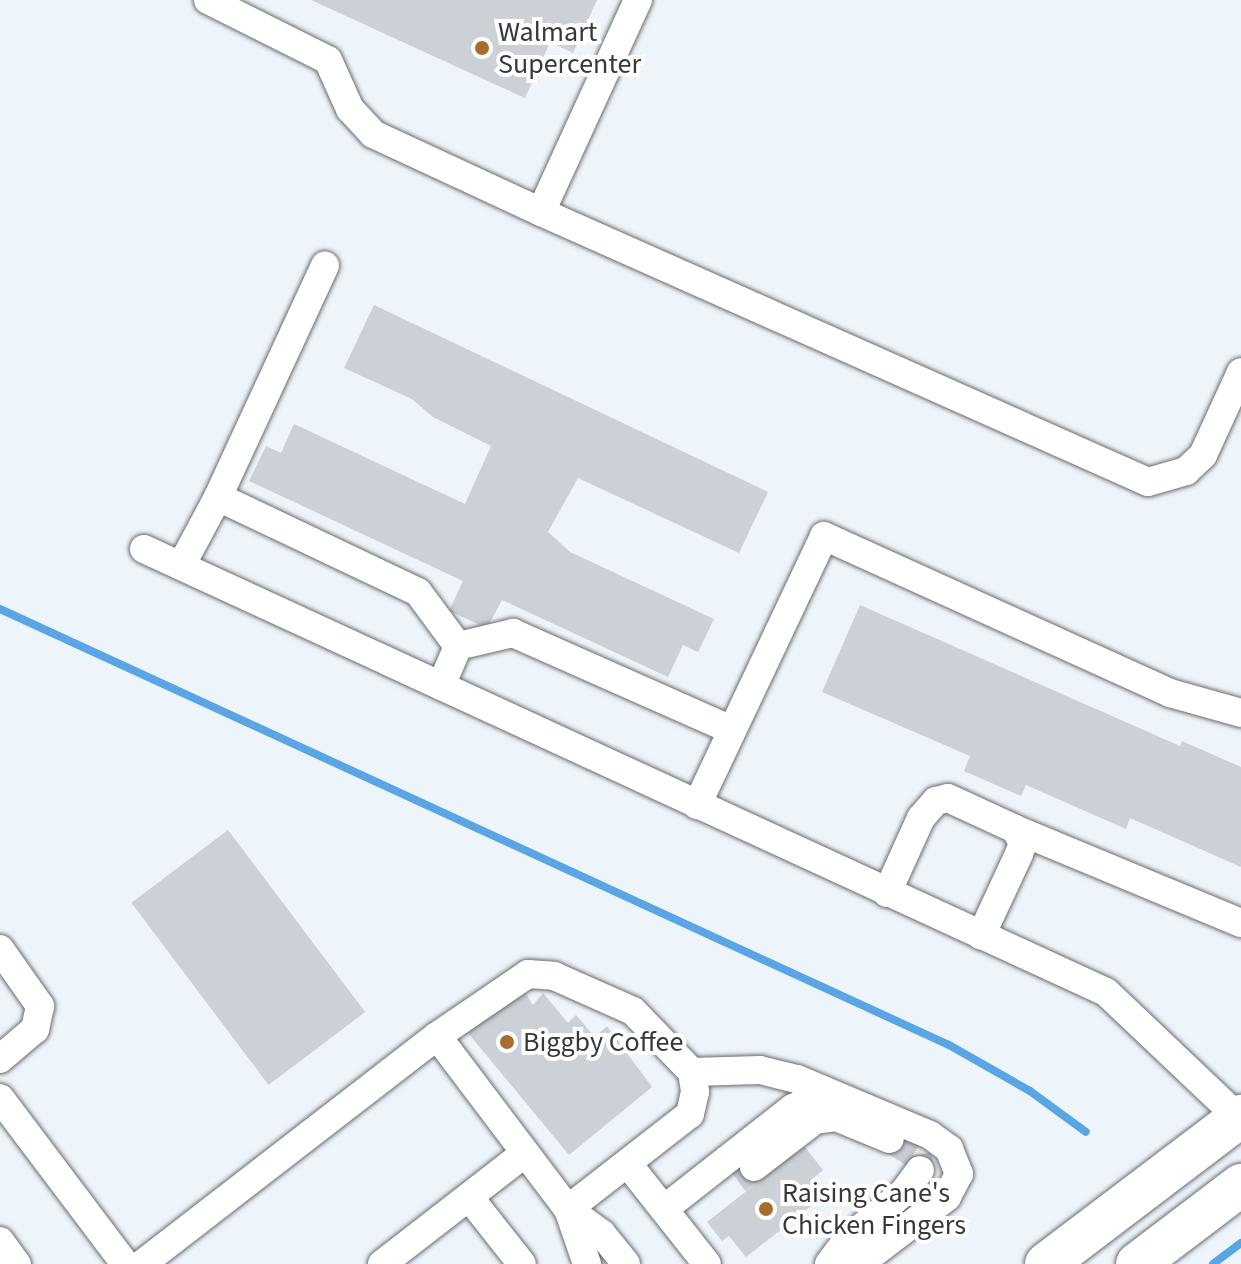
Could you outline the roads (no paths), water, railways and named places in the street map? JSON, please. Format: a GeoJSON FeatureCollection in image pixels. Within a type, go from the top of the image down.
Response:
{"type":"FeatureCollection","features":[{"type":"Feature","properties":{"kind":"highway"},"geometry":{"type":"LineString","coordinates":[[1046,1264],[1240,1117]]}},
{"type":"Feature","properties":{"kind":"highway"},"geometry":{"type":"LineString","coordinates":[[1137,1264],[1241,1185]]}},
{"type":"Feature","properties":{"kind":"street"},"geometry":{"type":"LineString","coordinates":[[208,0],[328,60],[350,109],[373,134],[1148,482],[1186,471],[1203,455],[1241,372]]}},
{"type":"Feature","properties":{"kind":"street"},"geometry":{"type":"LineString","coordinates":[[541,212],[638,0]]}},
{"type":"Feature","properties":{"kind":"street"},"geometry":{"type":"LineString","coordinates":[[181,566],[218,497],[325,265]]}},
{"type":"Feature","properties":{"kind":"street"},"geometry":{"type":"LineString","coordinates":[[218,497],[418,592],[458,646]]}},
{"type":"Feature","properties":{"kind":"street"},"geometry":{"type":"LineString","coordinates":[[697,805],[730,729],[824,536],[1170,693],[1241,713]]}},
{"type":"Feature","properties":{"kind":"street"},"geometry":{"type":"LineString","coordinates":[[144,549],[1113,997],[1240,1117]]}},
{"type":"Feature","properties":{"kind":"street"},"geometry":{"type":"LineString","coordinates":[[458,646],[513,633],[730,729]]}},
{"type":"Feature","properties":{"kind":"street"},"geometry":{"type":"LineString","coordinates":[[441,686],[458,646]]}},
{"type":"Feature","properties":{"kind":"street"},"geometry":{"type":"LineString","coordinates":[[887,893],[921,818],[936,801],[948,798],[1241,923]]}},
{"type":"Feature","properties":{"kind":"street"},"geometry":{"type":"LineString","coordinates":[[981,936],[1023,843],[1015,829]]}},
{"type":"Feature","properties":{"kind":"street"},"geometry":{"type":"LineString","coordinates":[[0,949],[40,1006],[35,1029],[0,1059]]}},
{"type":"Feature","properties":{"kind":"street"},"geometry":{"type":"LineString","coordinates":[[142,1264],[437,1036],[528,974],[554,976],[633,1011],[692,1072],[695,1092],[690,1114],[568,1209]]}},
{"type":"Feature","properties":{"kind":"street"},"geometry":{"type":"LineString","coordinates":[[437,1036],[568,1209],[602,1234],[626,1264]]}},
{"type":"Feature","properties":{"kind":"street"},"geometry":{"type":"LineString","coordinates":[[692,1072],[760,1070],[841,1097],[930,1135],[949,1149],[959,1174],[947,1197],[859,1264]]}},
{"type":"Feature","properties":{"kind":"street"},"geometry":{"type":"LineString","coordinates":[[664,1209],[793,1108],[812,1099],[841,1097]]}},
{"type":"Feature","properties":{"kind":"street"},"geometry":{"type":"LineString","coordinates":[[0,1098],[125,1264]]}},
{"type":"Feature","properties":{"kind":"street"},"geometry":{"type":"LineString","coordinates":[[690,1189],[746,1174],[815,1120],[836,1117],[890,1139]]}},
{"type":"Feature","properties":{"kind":"street"},"geometry":{"type":"LineString","coordinates":[[382,1264],[525,1153]]}},
{"type":"Feature","properties":{"kind":"street"},"geometry":{"type":"LineString","coordinates":[[628,1164],[707,1264]]}},
{"type":"Feature","properties":{"kind":"street"},"geometry":{"type":"LineString","coordinates":[[829,1264],[848,1239],[904,1192],[920,1170]]}},
{"type":"Feature","properties":{"kind":"street"},"geometry":{"type":"LineString","coordinates":[[469,1197],[522,1264]]}},
{"type":"Feature","properties":{"kind":"street"},"geometry":{"type":"LineString","coordinates":[[568,1209],[587,1264]]}},
{"type":"Feature","properties":{"kind":"waterway"},"geometry":{"type":"LineString","coordinates":[[0,609],[949,1045],[1030,1091],[1086,1132]]}},
{"type":"Feature","properties":{"kind":"waterway"},"geometry":{"type":"LineString","coordinates":[[1213,1264],[1241,1243]]}},
{"type":"Feature","properties":{"kind":"tunnel"},"geometry":{"type":"LineString","coordinates":[[890,1139],[917,1155],[920,1170]]}},
{"type":"Feature","properties":{"kind":"tunnel"},"geometry":{"type":"LineString","coordinates":[[737,1180],[754,1167]]}},
{"type":"Feature","properties":{"kind":"place","name":"Walmart Supercenter"},"geometry":{"type":"Point","coordinates":[482,48]}},
{"type":"Feature","properties":{"kind":"place","name":"Biggby Coffee"},"geometry":{"type":"Point","coordinates":[507,1042]}},
{"type":"Feature","properties":{"kind":"place","name":"Raising Cane's Chicken Fingers"},"geometry":{"type":"Point","coordinates":[766,1209]}}]}
